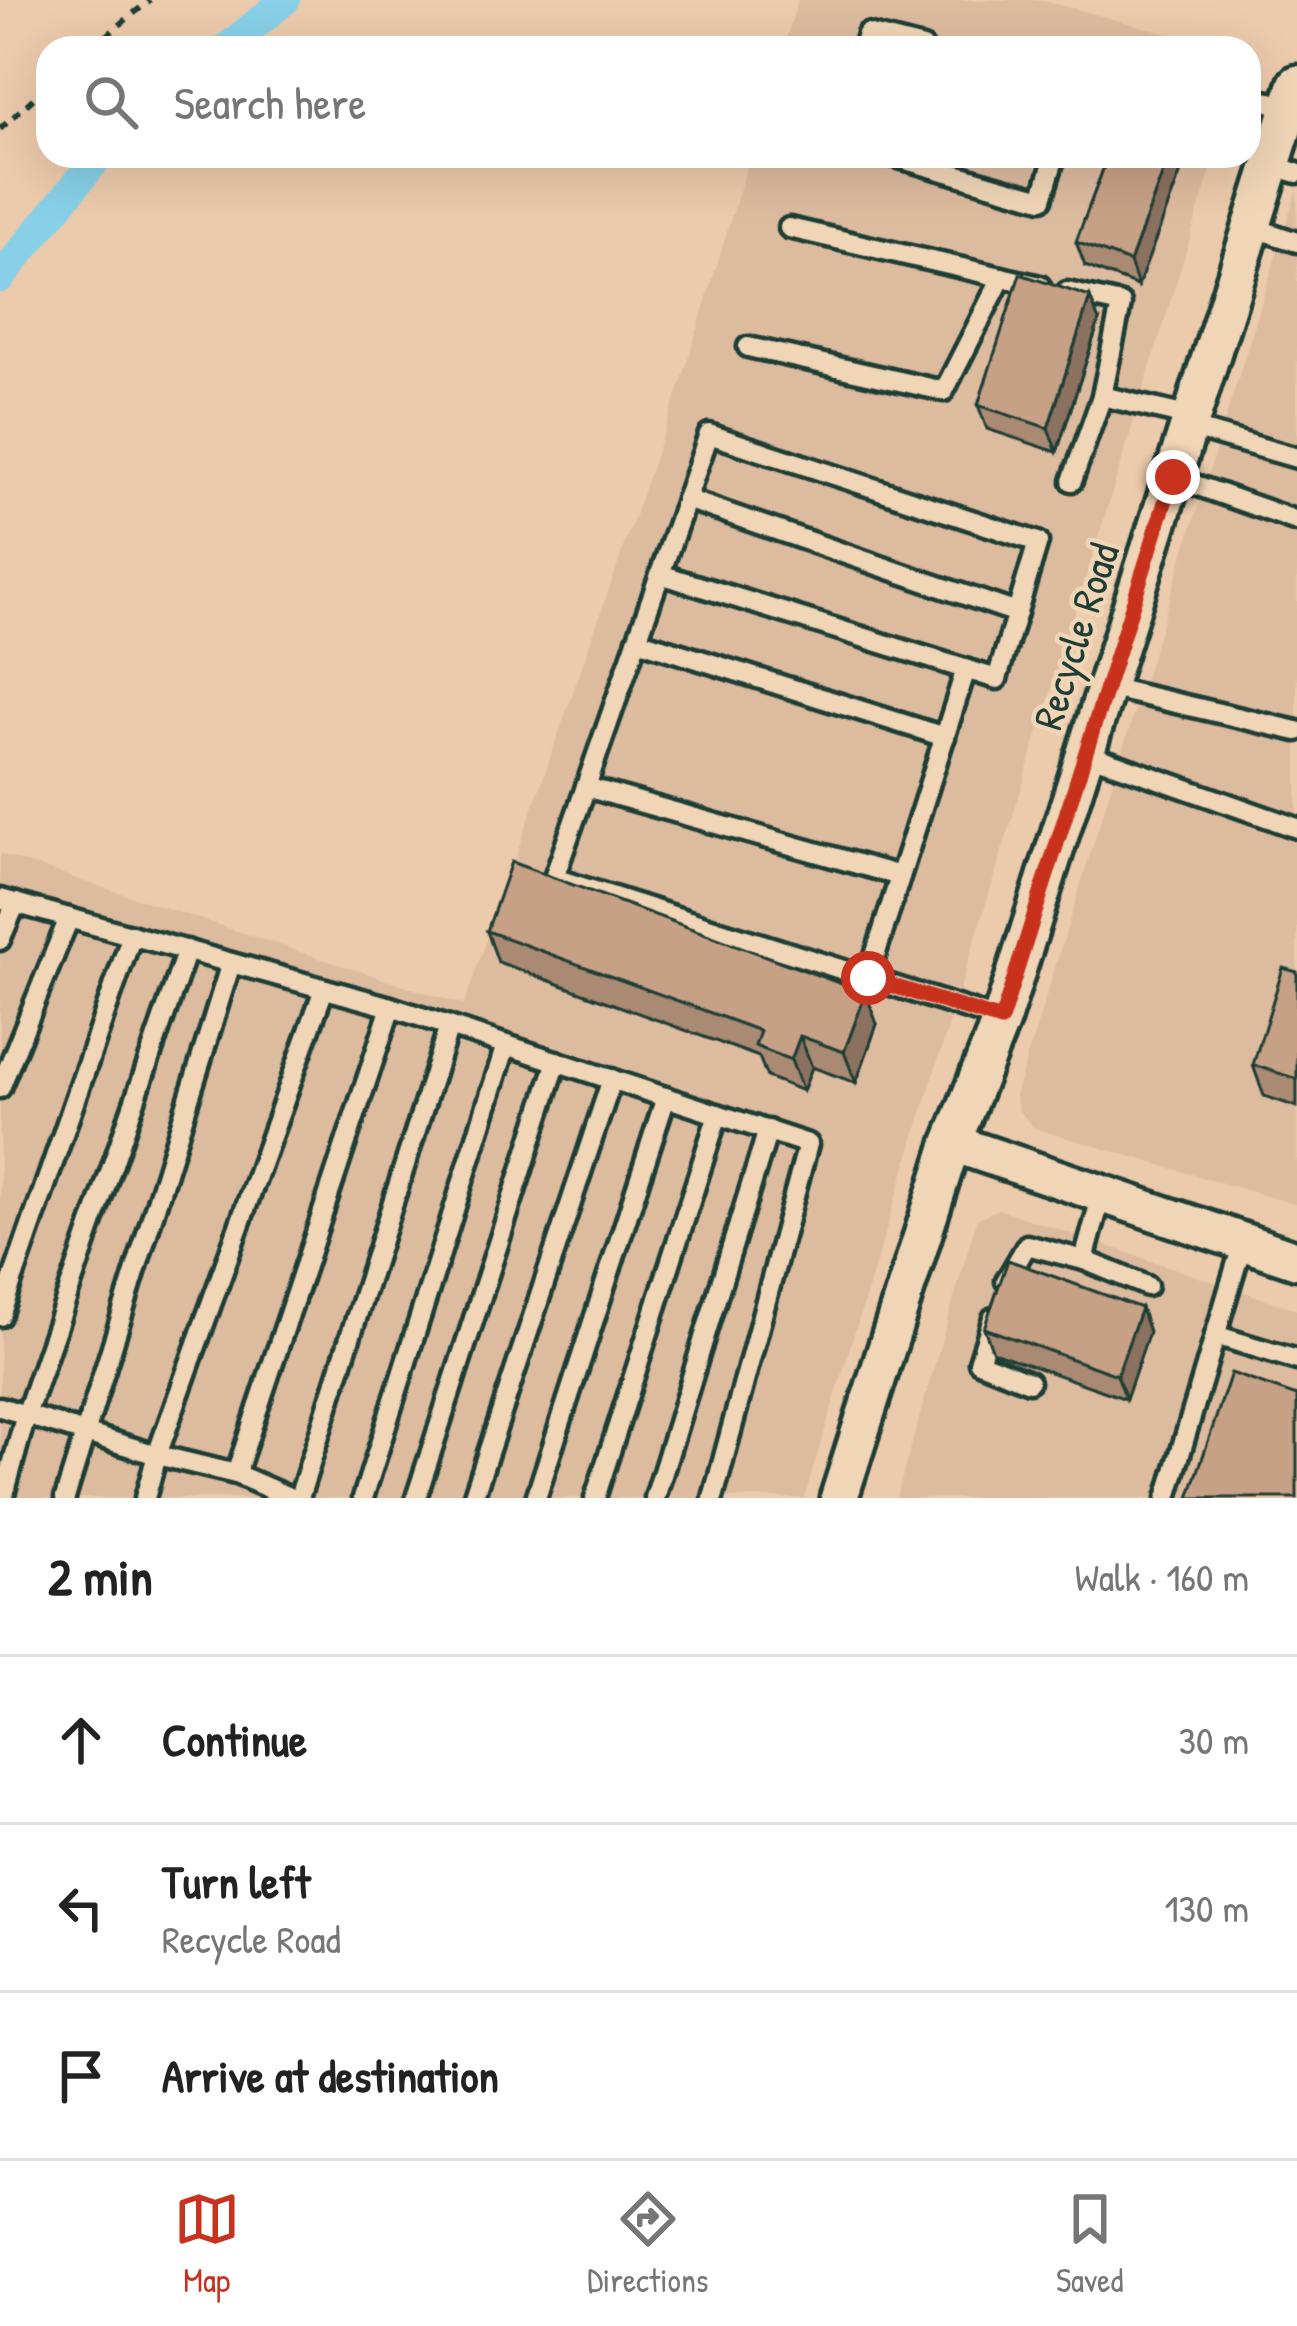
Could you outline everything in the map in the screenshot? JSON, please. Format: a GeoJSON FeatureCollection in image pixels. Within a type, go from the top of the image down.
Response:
{"type":"FeatureCollection","features":[{"type":"Feature","properties":{"kind":"street","name":"Recycle Road"},"geometry":{"type":"LineString","coordinates":[[839,1498],[952,1144],[1001,1020],[1252,227],[1284,169],[1293,95]]}},
{"type":"Feature","properties":{"kind":"street"},"geometry":{"type":"LineString","coordinates":[[952,1144],[1297,1260]]}},
{"type":"Feature","properties":{"kind":"lane"},"geometry":{"type":"LineString","coordinates":[[1261,97],[1293,95]]}},
{"type":"Feature","properties":{"kind":"lane"},"geometry":{"type":"LineString","coordinates":[[934,168],[1042,199],[1051,168]]}},
{"type":"Feature","properties":{"kind":"lane"},"geometry":{"type":"LineString","coordinates":[[1252,227],[1297,242]]}},
{"type":"Feature","properties":{"kind":"lane"},"geometry":{"type":"LineString","coordinates":[[789,228],[1121,304],[1102,396],[1072,481]]}},
{"type":"Feature","properties":{"kind":"lane"},"geometry":{"type":"LineString","coordinates":[[748,347],[944,391],[1002,277]]}},
{"type":"Feature","properties":{"kind":"lane"},"geometry":{"type":"LineString","coordinates":[[1102,396],[1297,458]]}},
{"type":"Feature","properties":{"kind":"lane"},"geometry":{"type":"LineString","coordinates":[[660,574],[997,679],[1038,542],[709,434],[686,499],[554,878],[1001,1020]]}},
{"type":"Feature","properties":{"kind":"lane"},"geometry":{"type":"LineString","coordinates":[[1173,477],[1297,521]]}},
{"type":"Feature","properties":{"kind":"lane"},"geometry":{"type":"LineString","coordinates":[[686,499],[1017,613]]}},
{"type":"Feature","properties":{"kind":"lane"},"geometry":{"type":"LineString","coordinates":[[637,640],[945,737]]}},
{"type":"Feature","properties":{"kind":"lane"},"geometry":{"type":"LineString","coordinates":[[868,978],[966,669]]}},
{"type":"Feature","properties":{"kind":"lane"},"geometry":{"type":"LineString","coordinates":[[1107,687],[1297,731]]}},
{"type":"Feature","properties":{"kind":"lane"},"geometry":{"type":"LineString","coordinates":[[1085,753],[1297,827]]}},
{"type":"Feature","properties":{"kind":"lane"},"geometry":{"type":"LineString","coordinates":[[586,787],[901,876]]}},
{"type":"Feature","properties":{"kind":"lane"},"geometry":{"type":"LineString","coordinates":[[0,940],[8,901],[391,1007],[808,1144],[713,1498]]}},
{"type":"Feature","properties":{"kind":"lane"},"geometry":{"type":"LineString","coordinates":[[0,1088],[70,918]]}},
{"type":"Feature","properties":{"kind":"lane"},"geometry":{"type":"LineString","coordinates":[[0,1316],[132,935]]}},
{"type":"Feature","properties":{"kind":"lane"},"geometry":{"type":"LineString","coordinates":[[4,1498],[26,1415],[187,950]]}},
{"type":"Feature","properties":{"kind":"lane"},"geometry":{"type":"LineString","coordinates":[[65,1498],[231,963]]}},
{"type":"Feature","properties":{"kind":"lane"},"geometry":{"type":"LineString","coordinates":[[146,1498],[157,1455],[324,989]]}},
{"type":"Feature","properties":{"kind":"lane"},"geometry":{"type":"LineString","coordinates":[[241,1484],[391,1007]]}},
{"type":"Feature","properties":{"kind":"lane"},"geometry":{"type":"LineString","coordinates":[[0,1406],[295,1498],[449,1026]]}},
{"type":"Feature","properties":{"kind":"lane"},"geometry":{"type":"LineString","coordinates":[[363,1498],[506,1045]]}},
{"type":"Feature","properties":{"kind":"lane"},"geometry":{"type":"LineString","coordinates":[[416,1498],[557,1061]]}},
{"type":"Feature","properties":{"kind":"lane"},"geometry":{"type":"LineString","coordinates":[[473,1498],[612,1079]]}},
{"type":"Feature","properties":{"kind":"lane"},"geometry":{"type":"LineString","coordinates":[[536,1498],[666,1097]]}},
{"type":"Feature","properties":{"kind":"lane"},"geometry":{"type":"LineString","coordinates":[[595,1498],[718,1114]]}},
{"type":"Feature","properties":{"kind":"lane"},"geometry":{"type":"LineString","coordinates":[[655,1498],[768,1130]]}},
{"type":"Feature","properties":{"kind":"lane"},"geometry":{"type":"LineString","coordinates":[[1084,1260],[1102,1194]]}},
{"type":"Feature","properties":{"kind":"lane"},"geometry":{"type":"LineString","coordinates":[[1167,1498],[1243,1242]]}},
{"type":"Feature","properties":{"kind":"lane"},"geometry":{"type":"LineString","coordinates":[[1029,1382],[979,1362],[1009,1270],[1027,1245],[1084,1260],[1148,1286]]}},
{"type":"Feature","properties":{"kind":"lane"},"geometry":{"type":"LineString","coordinates":[[1215,1335],[1297,1360]]}},
{"type":"Feature","properties":{"kind":"path"},"geometry":{"type":"LineString","coordinates":[[106,36],[150,0]]}},
{"type":"Feature","properties":{"kind":"path"},"geometry":{"type":"LineString","coordinates":[[0,129],[36,96]]}},
{"type":"Feature","properties":{"kind":"shaded area"},"geometry":{"type":"Polygon","coordinates":[[[798,0],[1041,0],[1178,36],[787,36],[798,0]]]}},
{"type":"Feature","properties":{"kind":"shaded area"},"geometry":{"type":"Polygon","coordinates":[[[746,168],[1211,168],[804,1498],[0,1498],[0,854],[464,1005],[682,380],[746,168]]]}},
{"type":"Feature","properties":{"kind":"shaded area"},"geometry":{"type":"Polygon","coordinates":[[[1297,189],[1297,1205],[1034,1128],[1019,1111],[1015,1096],[1297,189]]]}},
{"type":"Feature","properties":{"kind":"shaded area"},"geometry":{"type":"Polygon","coordinates":[[[998,1209],[1297,1310],[1297,1498],[896,1498],[977,1219],[998,1209]]]}},
{"type":"Feature","properties":{"kind":"building"},"geometry":{"type":"Polygon","coordinates":[[[1104,168],[1165,168],[1130,262],[1076,242],[1104,168]]]}},
{"type":"Feature","properties":{"kind":"building"},"geometry":{"type":"Polygon","coordinates":[[[1020,274],[1090,297],[1048,428],[978,405],[1020,274]]]}},
{"type":"Feature","properties":{"kind":"building"},"geometry":{"type":"Polygon","coordinates":[[[511,862],[866,993],[844,1052],[800,1036],[791,1060],[755,1046],[760,1031],[487,931],[511,862]]]}},
{"type":"Feature","properties":{"kind":"building"},"geometry":{"type":"Polygon","coordinates":[[[1283,968],[1297,972],[1297,1079],[1253,1065],[1283,968]]]}},
{"type":"Feature","properties":{"kind":"building"},"geometry":{"type":"Polygon","coordinates":[[[1008,1260],[1141,1308],[1117,1375],[984,1328],[1008,1260]]]}},
{"type":"Feature","properties":{"kind":"building"},"geometry":{"type":"Polygon","coordinates":[[[1231,1373],[1297,1396],[1297,1498],[1189,1498],[1231,1373]]]}},
{"type":"Feature","properties":{"kind":"waterway"},"geometry":{"type":"LineString","coordinates":[[242,36],[285,0]]}},
{"type":"Feature","properties":{"kind":"waterway"},"geometry":{"type":"LineString","coordinates":[[0,278],[89,168]]}},
{"type":"Feature","properties":{"kind":"route"},"geometry":{"type":"LineString","coordinates":[[868,978],[1001,1020],[1173,477]]}}]}
